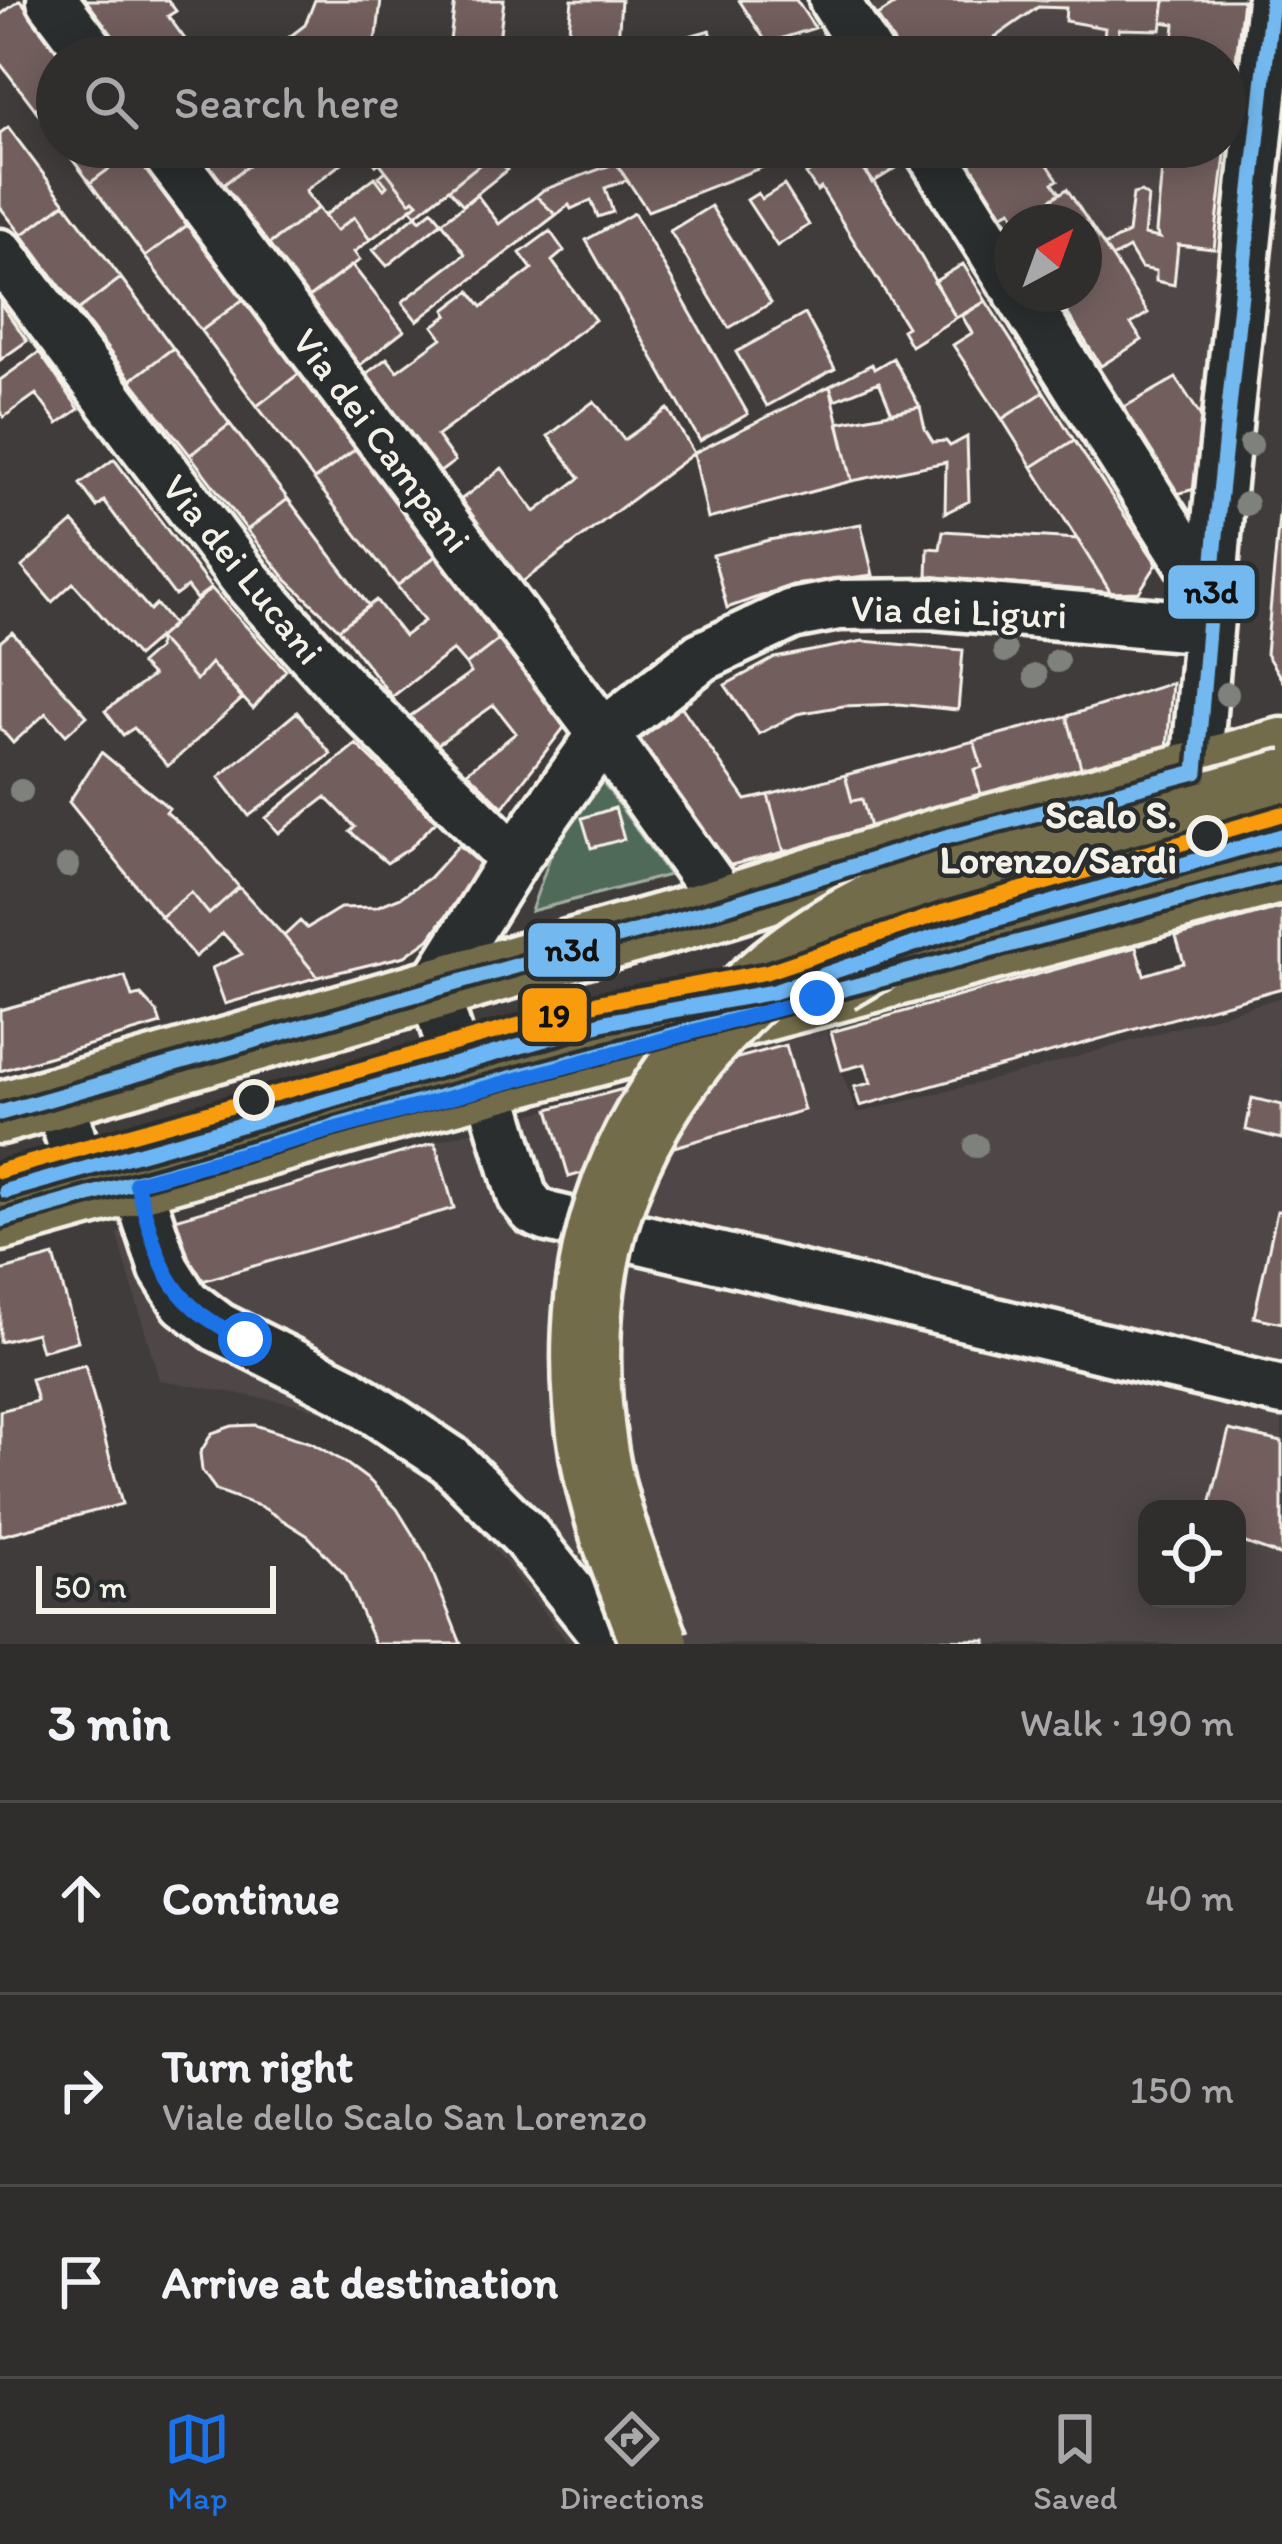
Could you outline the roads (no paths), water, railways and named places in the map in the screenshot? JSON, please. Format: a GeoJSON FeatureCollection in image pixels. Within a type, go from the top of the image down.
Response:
{"type":"FeatureCollection","features":[{"type":"Feature","properties":{"kind":"highway"},"geometry":{"type":"LineString","coordinates":[[655,1644],[620,1554],[598,1474],[587,1388],[590,1309],[612,1196],[646,1126],[681,1071],[761,982],[830,931],[881,904],[965,873],[1282,784]]}},
{"type":"Feature","properties":{"kind":"highway"},"geometry":{"type":"LineString","coordinates":[[684,1644],[627,1478],[619,1429],[617,1353],[623,1289],[636,1234],[665,1165],[695,1116],[744,1055],[778,1023],[825,986],[883,952],[978,917],[1282,832]]}},
{"type":"Feature","properties":{"kind":"main road"},"geometry":{"type":"LineString","coordinates":[[0,1113],[726,906],[946,837],[1282,749]]}},
{"type":"Feature","properties":{"kind":"main road"},"geometry":{"type":"LineString","coordinates":[[0,1220],[1282,872]]}},
{"type":"Feature","properties":{"kind":"street"},"geometry":{"type":"LineString","coordinates":[[52,0],[79,36]]}},
{"type":"Feature","properties":{"kind":"street"},"geometry":{"type":"LineString","coordinates":[[834,0],[857,36]]}},
{"type":"Feature","properties":{"kind":"street"},"geometry":{"type":"LineString","coordinates":[[1196,772],[1209,611],[1263,251],[1272,0]]}},
{"type":"Feature","properties":{"kind":"street","name":"Via dei Campani"},"geometry":{"type":"LineString","coordinates":[[178,168],[603,734],[726,906]]}},
{"type":"Feature","properties":{"kind":"street"},"geometry":{"type":"LineString","coordinates":[[941,168],[994,252]]}},
{"type":"Feature","properties":{"kind":"street","name":"Via dei Lucani"},"geometry":{"type":"LineString","coordinates":[[0,254],[246,580],[343,688],[514,859]]}},
{"type":"Feature","properties":{"kind":"street"},"geometry":{"type":"LineString","coordinates":[[1031,312],[1209,611]]}},
{"type":"Feature","properties":{"kind":"street","name":"Via dei Liguri"},"geometry":{"type":"LineString","coordinates":[[433,989],[514,859],[603,734],[701,657],[793,614],[838,605],[1209,611]]}},
{"type":"Feature","properties":{"kind":"street"},"geometry":{"type":"LineString","coordinates":[[433,989],[522,1196],[534,1211],[1282,1391]]}},
{"type":"Feature","properties":{"kind":"street"},"geometry":{"type":"LineString","coordinates":[[58,1098],[185,1302],[218,1327],[295,1362],[361,1400],[450,1460],[512,1521],[612,1644]]}},
{"type":"Feature","properties":{"kind":"tram line","name":"3"},"geometry":{"type":"LineString","coordinates":[[6,1191],[606,1022],[773,992],[947,933],[1282,836]]}},
{"type":"Feature","properties":{"kind":"place","name":"Scalo S. Lorenzo/Sardi"},"geometry":{"type":"Point","coordinates":[1207,836]}}]}
